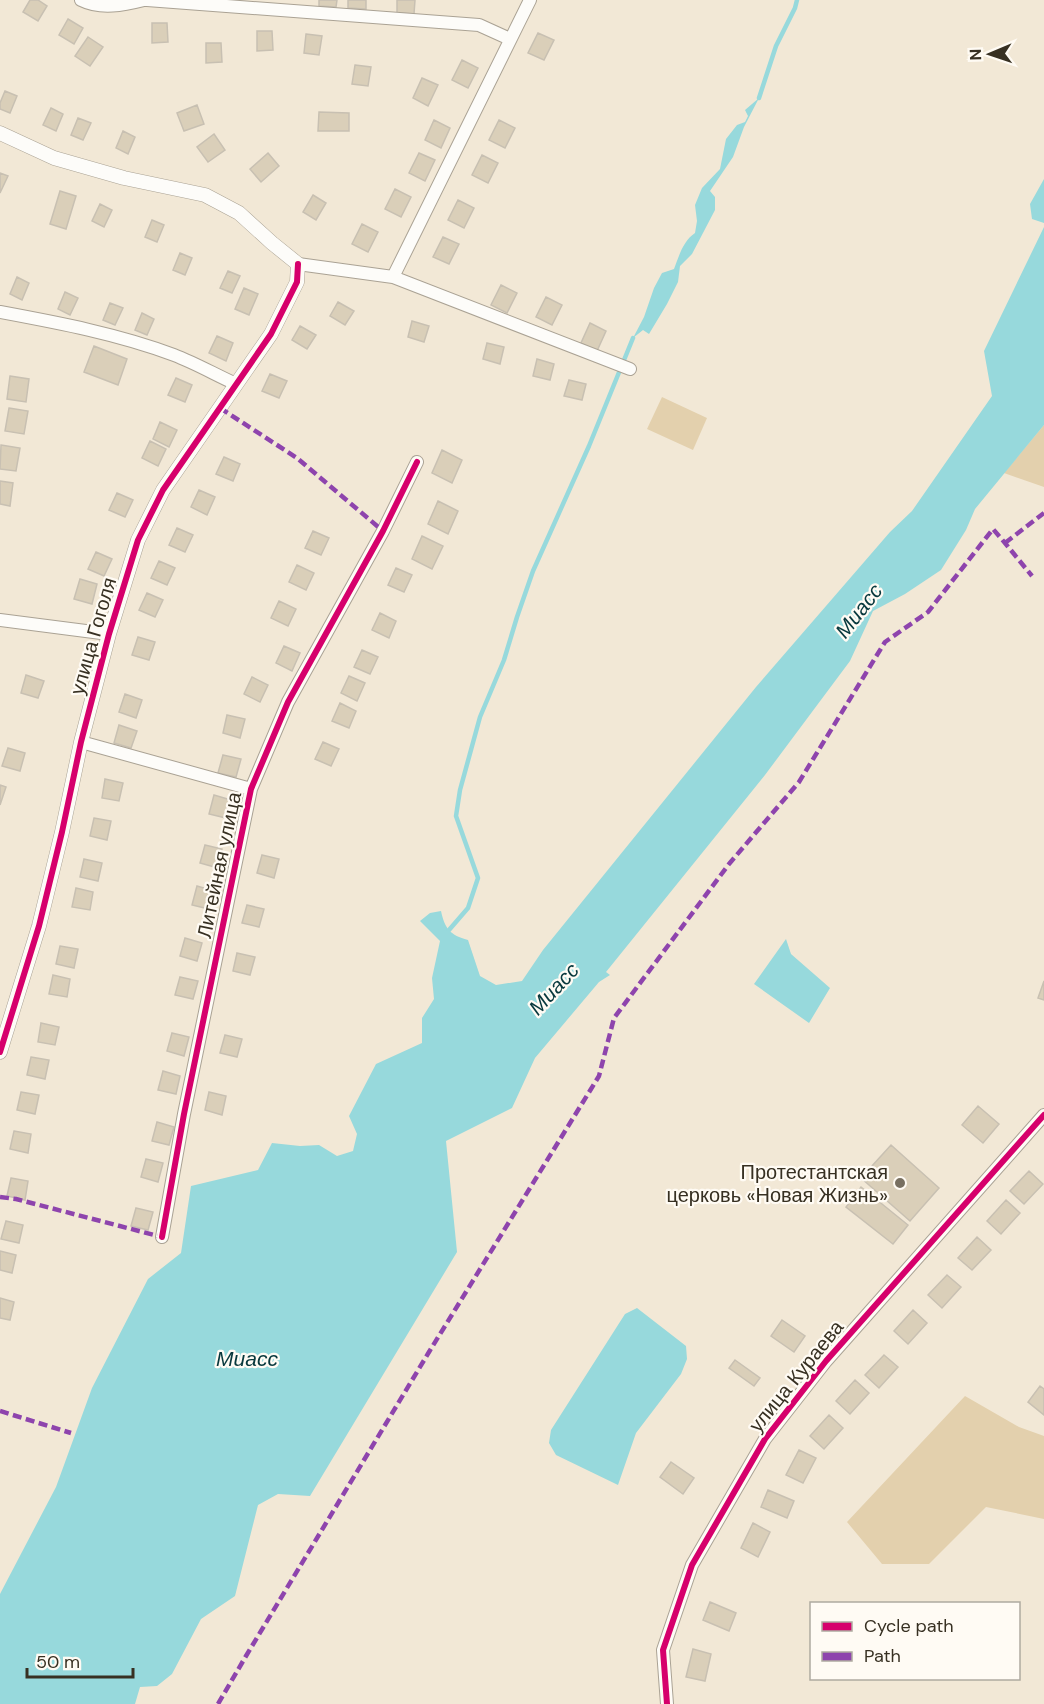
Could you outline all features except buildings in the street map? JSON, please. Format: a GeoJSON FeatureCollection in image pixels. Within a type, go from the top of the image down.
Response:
{"type":"FeatureCollection","features":[{"type":"Feature","properties":{"kind":"street"},"geometry":{"type":"LineString","coordinates":[[81,0],[90,4],[122,6],[146,0],[479,25],[510,39]]}},
{"type":"Feature","properties":{"kind":"street"},"geometry":{"type":"LineString","coordinates":[[393,277],[531,0]]}},
{"type":"Feature","properties":{"kind":"street"},"geometry":{"type":"LineString","coordinates":[[0,133],[54,158],[124,178],[205,195],[239,213],[298,264],[393,277],[630,369]]}},
{"type":"Feature","properties":{"kind":"street","name":"улица Гоголя"},"geometry":{"type":"LineString","coordinates":[[0,1052],[41,916],[81,742],[109,634],[138,540],[163,490],[271,334],[297,282],[298,264]]}},
{"type":"Feature","properties":{"kind":"street"},"geometry":{"type":"LineString","coordinates":[[0,312],[124,339],[176,356],[237,384]]}},
{"type":"Feature","properties":{"kind":"street","name":"Литейная улица"},"geometry":{"type":"LineString","coordinates":[[162,1237],[184,1114],[251,789],[288,702],[383,531],[417,462]]}},
{"type":"Feature","properties":{"kind":"street"},"geometry":{"type":"LineString","coordinates":[[0,620],[109,634]]}},
{"type":"Feature","properties":{"kind":"street"},"geometry":{"type":"LineString","coordinates":[[81,742],[251,789]]}},
{"type":"Feature","properties":{"kind":"street","name":"улица Кураева"},"geometry":{"type":"LineString","coordinates":[[667,1704],[663,1650],[692,1565],[765,1438],[834,1352],[1044,1115]]}},
{"type":"Feature","properties":{"kind":"shaded area"},"geometry":{"type":"Polygon","coordinates":[[[662,397],[707,418],[693,450],[647,429],[662,397]]]}},
{"type":"Feature","properties":{"kind":"shaded area"},"geometry":{"type":"Polygon","coordinates":[[[1044,425],[1044,487],[1004,473],[1044,425]]]}},
{"type":"Feature","properties":{"kind":"shaded area"},"geometry":{"type":"Polygon","coordinates":[[[965,1396],[1019,1427],[1044,1436],[1044,1519],[986,1507],[929,1564],[882,1564],[847,1522],[965,1396]]]}},
{"type":"Feature","properties":{"kind":"water"},"geometry":{"type":"Polygon","coordinates":[[[759,98],[744,127],[733,157],[710,191],[715,197],[715,210],[692,254],[680,266],[678,282],[667,304],[649,334],[643,330],[633,338],[662,273],[674,269],[684,244],[695,233],[697,221],[695,205],[702,188],[720,169],[726,139],[737,125],[745,122],[748,116],[745,110],[759,98]]]}},
{"type":"Feature","properties":{"kind":"water"},"geometry":{"type":"Polygon","coordinates":[[[1044,179],[1044,223],[1032,219],[1030,204],[1044,179]]]}},
{"type":"Feature","properties":{"kind":"water","name":"Миасс"},"geometry":{"type":"Polygon","coordinates":[[[1044,227],[1044,425],[975,509],[966,530],[941,570],[905,594],[873,611],[850,661],[765,775],[606,972],[610,975],[599,982],[535,1058],[512,1108],[446,1141],[457,1252],[310,1496],[278,1494],[258,1505],[235,1596],[201,1619],[172,1674],[157,1686],[140,1687],[135,1704],[0,1704],[0,1594],[56,1487],[92,1388],[148,1279],[181,1253],[191,1186],[258,1170],[272,1143],[300,1146],[319,1145],[337,1156],[353,1151],[357,1134],[349,1116],[376,1064],[422,1043],[422,1018],[434,999],[432,978],[440,941],[420,921],[430,913],[441,911],[449,930],[468,940],[480,976],[496,985],[522,981],[543,950],[756,687],[890,532],[912,511],[992,396],[984,351],[1044,227]]]}},
{"type":"Feature","properties":{"kind":"water"},"geometry":{"type":"Polygon","coordinates":[[[786,939],[791,954],[830,988],[809,1023],[754,984],[786,939]]]}},
{"type":"Feature","properties":{"kind":"water"},"geometry":{"type":"Polygon","coordinates":[[[637,1308],[686,1346],[687,1359],[681,1374],[636,1433],[618,1485],[556,1455],[549,1443],[551,1430],[625,1314],[637,1308]]]}},
{"type":"Feature","properties":{"kind":"waterway"},"geometry":{"type":"LineString","coordinates":[[759,98],[776,46],[797,0]]}},
{"type":"Feature","properties":{"kind":"waterway"},"geometry":{"type":"LineString","coordinates":[[449,930],[468,908],[478,878],[456,816],[460,790],[480,717],[504,660],[533,571],[589,446],[633,338]]}},
{"type":"Feature","properties":{"kind":"marked path"},"geometry":{"type":"LineString","coordinates":[[220,408],[297,458],[383,531]]}},
{"type":"Feature","properties":{"kind":"marked path"},"geometry":{"type":"LineString","coordinates":[[1005,543],[1044,513]]}},
{"type":"Feature","properties":{"kind":"marked path"},"geometry":{"type":"LineString","coordinates":[[218,1704],[429,1352],[599,1076],[614,1018],[729,864],[799,782],[885,642],[928,612],[993,529],[1032,576]]}},
{"type":"Feature","properties":{"kind":"marked path"},"geometry":{"type":"LineString","coordinates":[[0,1197],[16,1199],[162,1237]]}},
{"type":"Feature","properties":{"kind":"marked path"},"geometry":{"type":"LineString","coordinates":[[0,1411],[71,1433]]}},
{"type":"Feature","properties":{"kind":"cycle path"},"geometry":{"type":"LineString","coordinates":[[0,1052],[39,926],[81,742],[109,634],[138,540],[163,490],[271,334],[297,282],[298,264]]}},
{"type":"Feature","properties":{"kind":"cycle path"},"geometry":{"type":"LineString","coordinates":[[162,1237],[184,1114],[251,789],[288,702],[383,531],[417,462]]}},
{"type":"Feature","properties":{"kind":"cycle path"},"geometry":{"type":"LineString","coordinates":[[667,1704],[663,1650],[692,1565],[765,1439],[826,1361],[1044,1115]]}},
{"type":"Feature","properties":{"kind":"place","name":"Протестантская церковь «Новая Жизнь»"},"geometry":{"type":"Point","coordinates":[900,1183]}}]}
